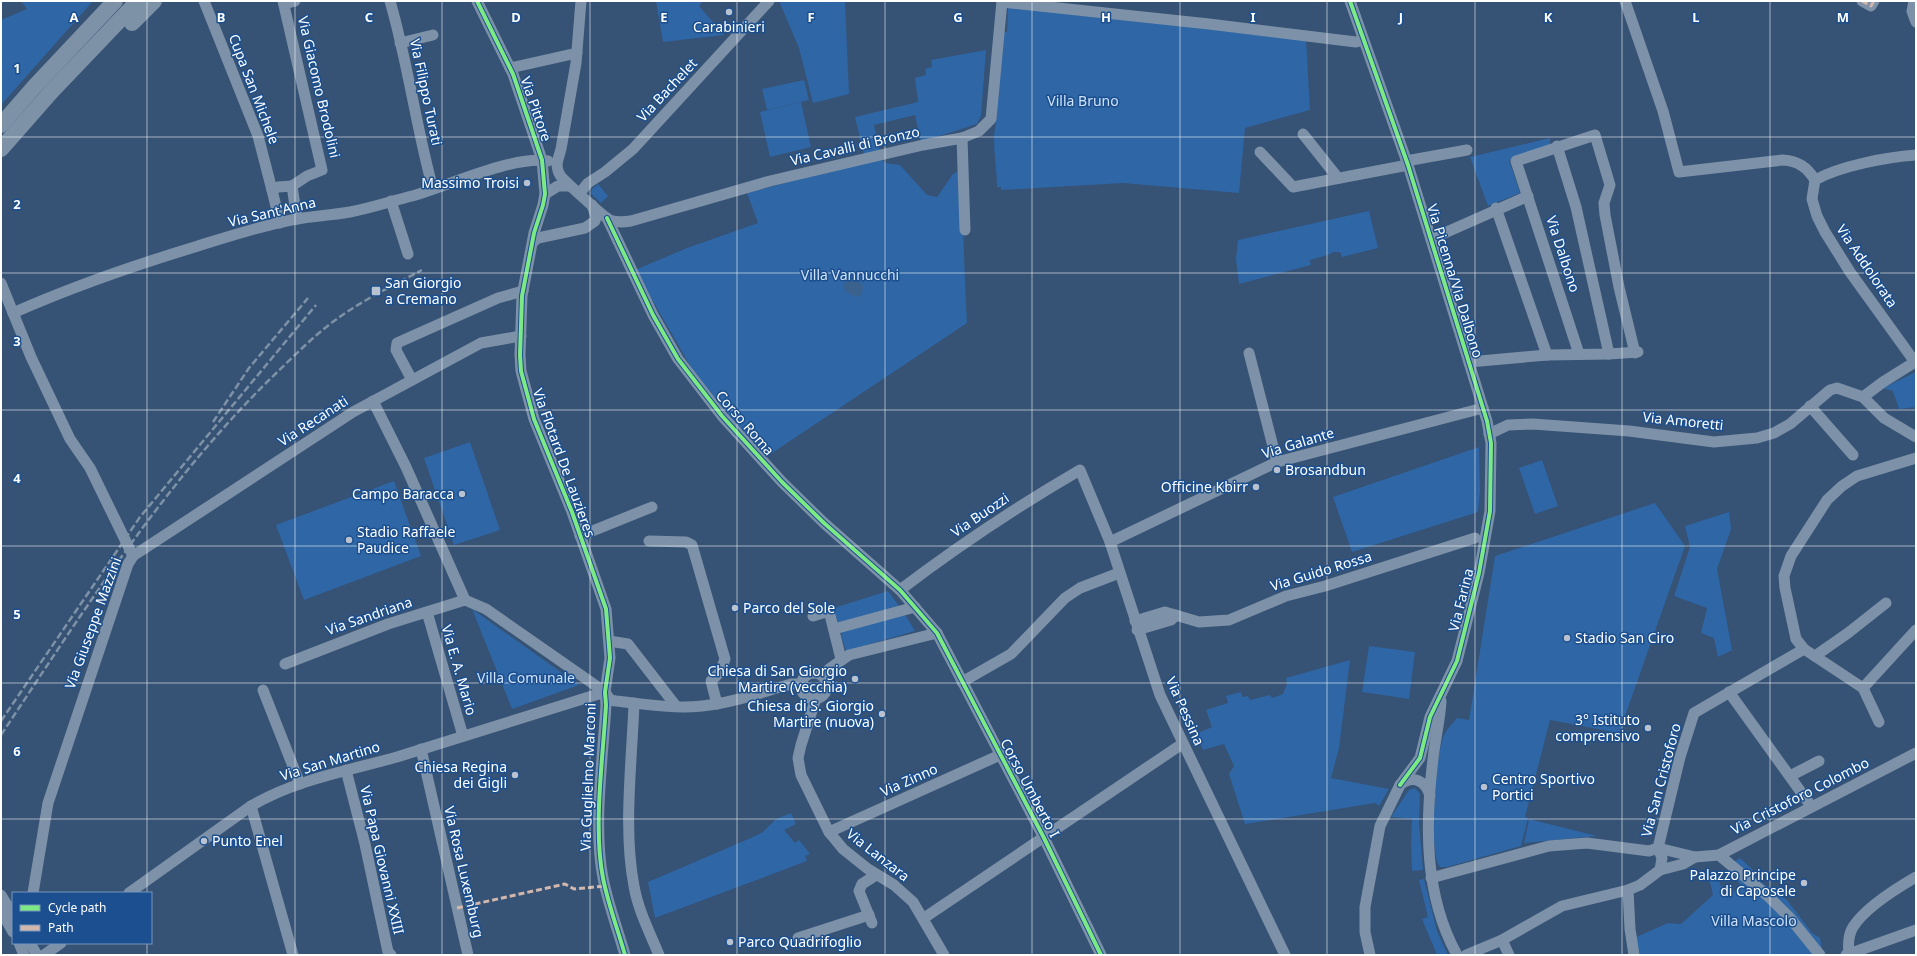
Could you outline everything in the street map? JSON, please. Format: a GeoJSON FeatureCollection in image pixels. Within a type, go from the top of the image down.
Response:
{"type":"FeatureCollection","features":[{"type":"Feature","properties":{"kind":"highway"},"geometry":{"type":"LineString","coordinates":[[1,125],[35,86],[116,1]]}},
{"type":"Feature","properties":{"kind":"highway"},"geometry":{"type":"LineString","coordinates":[[1,149],[93,46],[138,1]]}},
{"type":"Feature","properties":{"kind":"highway"},"geometry":{"type":"LineString","coordinates":[[22,124],[50,102],[154,1]]}},
{"type":"Feature","properties":{"kind":"street","name":"Cupa San Michele"},"geometry":{"type":"LineString","coordinates":[[204,1],[258,136],[280,223]]}},
{"type":"Feature","properties":{"kind":"street"},"geometry":{"type":"LineString","coordinates":[[284,3],[295,1]]}},
{"type":"Feature","properties":{"kind":"street","name":"Via Filippo Turati"},"geometry":{"type":"LineString","coordinates":[[390,1],[420,141],[433,189]]}},
{"type":"Feature","properties":{"kind":"street","name":"Via Pittore"},"geometry":{"type":"LineString","coordinates":[[477,1],[510,68],[542,160],[545,194]]}},
{"type":"Feature","properties":{"kind":"street"},"geometry":{"type":"LineString","coordinates":[[581,1],[577,53],[561,149],[556,163],[560,175],[569,186],[580,193],[607,218]]}},
{"type":"Feature","properties":{"kind":"street","name":"Via Bachelet"},"geometry":{"type":"LineString","coordinates":[[580,193],[588,183],[605,172],[633,149],[769,1]]}},
{"type":"Feature","properties":{"kind":"street"},"geometry":{"type":"LineString","coordinates":[[1625,1],[1663,111],[1679,172],[1795,160],[1810,170],[1815,180],[1843,170],[1884,160],[1916,155]]}},
{"type":"Feature","properties":{"kind":"street"},"geometry":{"type":"LineString","coordinates":[[1862,1],[1871,6],[1874,1]]}},
{"type":"Feature","properties":{"kind":"street"},"geometry":{"type":"LineString","coordinates":[[1914,1],[1912,11],[1916,22]]}},
{"type":"Feature","properties":{"kind":"street"},"geometry":{"type":"LineString","coordinates":[[1002,2],[1078,6],[1356,42],[1363,40]]}},
{"type":"Feature","properties":{"kind":"street","name":"Via Cavalli di Bronzo"},"geometry":{"type":"LineString","coordinates":[[607,218],[620,223],[631,221],[783,178],[901,150],[962,138],[979,131],[991,119],[1002,2]]}},
{"type":"Feature","properties":{"kind":"street","name":"Via Picenna/Via Dalbono"},"geometry":{"type":"LineString","coordinates":[[1351,2],[1407,163],[1483,408]]}},
{"type":"Feature","properties":{"kind":"street","name":"Via Giacomo Brodolini"},"geometry":{"type":"LineString","coordinates":[[284,3],[322,170],[306,176],[292,186]]}},
{"type":"Feature","properties":{"kind":"street"},"geometry":{"type":"LineString","coordinates":[[400,43],[433,35]]}},
{"type":"Feature","properties":{"kind":"street"},"geometry":{"type":"LineString","coordinates":[[510,68],[577,53]]}},
{"type":"Feature","properties":{"kind":"street"},"geometry":{"type":"LineString","coordinates":[[1303,134],[1338,178]]}},
{"type":"Feature","properties":{"kind":"street"},"geometry":{"type":"LineString","coordinates":[[1469,362],[1547,354],[1609,354],[1636,352],[1619,287],[1605,215],[1604,203],[1610,185],[1595,135],[1557,146],[1576,207],[1609,354]]}},
{"type":"Feature","properties":{"kind":"street"},"geometry":{"type":"LineString","coordinates":[[962,138],[965,230]]}},
{"type":"Feature","properties":{"kind":"street","name":"Via Dalbono"},"geometry":{"type":"LineString","coordinates":[[1557,146],[1516,161],[1580,354]]}},
{"type":"Feature","properties":{"kind":"street"},"geometry":{"type":"LineString","coordinates":[[1260,152],[1293,187],[1467,150]]}},
{"type":"Feature","properties":{"kind":"street","name":"Via Sant'Anna"},"geometry":{"type":"LineString","coordinates":[[14,313],[83,283],[243,232],[297,219],[351,212],[391,202],[493,169],[522,162],[542,160],[556,163]]}},
{"type":"Feature","properties":{"kind":"street","name":"Via Addolorata"},"geometry":{"type":"LineString","coordinates":[[1815,180],[1812,199],[1817,216],[1850,272],[1915,362]]}},
{"type":"Feature","properties":{"kind":"street"},"geometry":{"type":"LineString","coordinates":[[272,190],[278,187],[292,186],[297,219]]}},
{"type":"Feature","properties":{"kind":"street"},"geometry":{"type":"LineString","coordinates":[[550,235],[542,227],[539,218],[545,194],[558,186],[569,186]]}},
{"type":"Feature","properties":{"kind":"street"},"geometry":{"type":"LineString","coordinates":[[1431,239],[1496,208],[1528,196]]}},
{"type":"Feature","properties":{"kind":"street"},"geometry":{"type":"LineString","coordinates":[[391,202],[408,254]]}},
{"type":"Feature","properties":{"kind":"street"},"geometry":{"type":"LineString","coordinates":[[534,242],[538,238],[585,228],[591,225],[596,217],[592,205]]}},
{"type":"Feature","properties":{"kind":"street"},"geometry":{"type":"LineString","coordinates":[[1496,208],[1547,354]]}},
{"type":"Feature","properties":{"kind":"street","name":"Via Flotard De Lauzieres"},"geometry":{"type":"LineString","coordinates":[[539,218],[524,291],[521,336],[522,377],[534,419],[572,512],[606,608],[610,658],[605,692]]}},
{"type":"Feature","properties":{"kind":"street","name":"Corso Roma"},"geometry":{"type":"LineString","coordinates":[[607,218],[657,322],[678,359],[722,416],[782,482],[819,518],[900,590],[937,633]]}},
{"type":"Feature","properties":{"kind":"street","name":"Via Giuseppe Mazzini"},"geometry":{"type":"LineString","coordinates":[[1,283],[31,357],[70,438],[90,468],[133,556],[128,564],[48,803],[33,892]]}},
{"type":"Feature","properties":{"kind":"street"},"geometry":{"type":"LineString","coordinates":[[412,380],[396,350],[397,343],[498,298],[524,291]]}},
{"type":"Feature","properties":{"kind":"street","name":"Via Recanati"},"geometry":{"type":"LineString","coordinates":[[133,556],[353,412],[481,343],[521,336]]}},
{"type":"Feature","properties":{"kind":"street"},"geometry":{"type":"LineString","coordinates":[[1250,353],[1278,462]]}},
{"type":"Feature","properties":{"kind":"street"},"geometry":{"type":"LineString","coordinates":[[1864,397],[1883,382],[1915,362]]}},
{"type":"Feature","properties":{"kind":"street","name":"Via Amoretti"},"geometry":{"type":"LineString","coordinates":[[1489,434],[1508,425],[1533,424],[1629,430],[1714,442],[1757,438],[1774,433],[1790,424],[1832,388],[1837,388],[1864,397],[1884,418],[1916,437]]}},
{"type":"Feature","properties":{"kind":"street"},"geometry":{"type":"LineString","coordinates":[[373,401],[406,467],[465,600],[486,608],[605,692],[610,700],[676,706],[717,704],[791,684],[802,684]]}},
{"type":"Feature","properties":{"kind":"street"},"geometry":{"type":"LineString","coordinates":[[1810,406],[1853,455]]}},
{"type":"Feature","properties":{"kind":"street","name":"Via Galante"},"geometry":{"type":"LineString","coordinates":[[1110,542],[1278,462],[1483,408]]}},
{"type":"Feature","properties":{"kind":"street","name":"Via Farina"},"geometry":{"type":"LineString","coordinates":[[1370,955],[1365,932],[1365,907],[1380,826],[1400,785],[1420,758],[1430,717],[1457,661],[1479,573],[1490,511],[1491,444],[1483,408]]}},
{"type":"Feature","properties":{"kind":"street"},"geometry":{"type":"LineString","coordinates":[[1879,722],[1864,688],[1804,650],[1796,640],[1785,588],[1784,576],[1791,556],[1827,500],[1842,486],[1857,476],[1916,458]]}},
{"type":"Feature","properties":{"kind":"street","name":"Via Buozzi"},"geometry":{"type":"LineString","coordinates":[[900,590],[939,560],[1029,500],[1080,470]]}},
{"type":"Feature","properties":{"kind":"street","name":"Via Pessina"},"geometry":{"type":"LineString","coordinates":[[1080,470],[1110,542],[1160,695],[1182,744],[1285,955]]}},
{"type":"Feature","properties":{"kind":"street"},"geometry":{"type":"LineString","coordinates":[[580,536],[652,507]]}},
{"type":"Feature","properties":{"kind":"street","name":"Via Guido Rossa"},"geometry":{"type":"LineString","coordinates":[[1136,625],[1170,620],[1176,615],[1199,622],[1229,620],[1286,596],[1325,586],[1475,538]]}},
{"type":"Feature","properties":{"kind":"street"},"geometry":{"type":"LineString","coordinates":[[649,542],[686,542],[692,545],[725,659],[720,672],[711,681],[717,704]]}},
{"type":"Feature","properties":{"kind":"street"},"geometry":{"type":"LineString","coordinates":[[962,682],[1010,654],[1066,598],[1080,588],[1119,573]]}},
{"type":"Feature","properties":{"kind":"street","name":"Via Sandriana"},"geometry":{"type":"LineString","coordinates":[[285,664],[344,640],[465,600]]}},
{"type":"Feature","properties":{"kind":"street"},"geometry":{"type":"LineString","coordinates":[[1815,656],[1848,633],[1886,603]]}},
{"type":"Feature","properties":{"kind":"street"},"geometry":{"type":"LineString","coordinates":[[834,629],[915,607]]}},
{"type":"Feature","properties":{"kind":"street"},"geometry":{"type":"LineString","coordinates":[[813,616],[829,611],[841,659]]}},
{"type":"Feature","properties":{"kind":"street","name":"Via E. A. Mario"},"geometry":{"type":"LineString","coordinates":[[427,612],[463,736]]}},
{"type":"Feature","properties":{"kind":"street"},"geometry":{"type":"LineString","coordinates":[[1864,688],[1916,630]]}},
{"type":"Feature","properties":{"kind":"street"},"geometry":{"type":"LineString","coordinates":[[823,676],[829,669],[849,654],[937,633]]}},
{"type":"Feature","properties":{"kind":"street","name":"Corso Umberto I"},"geometry":{"type":"LineString","coordinates":[[937,633],[1044,838],[1100,955]]}},
{"type":"Feature","properties":{"kind":"street"},"geometry":{"type":"LineString","coordinates":[[609,641],[628,644],[676,706]]}},
{"type":"Feature","properties":{"kind":"street","name":"Via San Cristoforo"},"geometry":{"type":"LineString","coordinates":[[1658,848],[1680,757],[1694,713],[1804,650]]}},
{"type":"Feature","properties":{"kind":"street"},"geometry":{"type":"LineString","coordinates":[[813,673],[823,676],[827,682],[826,690],[823,695],[812,698],[804,693],[802,684],[808,675],[813,673]]}},
{"type":"Feature","properties":{"kind":"street"},"geometry":{"type":"LineString","coordinates":[[264,690],[300,784]]}},
{"type":"Feature","properties":{"kind":"street","name":"Via San Martino"},"geometry":{"type":"LineString","coordinates":[[130,892],[251,806],[268,796],[300,784],[605,692]]}},
{"type":"Feature","properties":{"kind":"street","name":"Via Guglielmo Marconi"},"geometry":{"type":"LineString","coordinates":[[605,692],[606,705],[599,847],[603,879],[625,955]]}},
{"type":"Feature","properties":{"kind":"street"},"geometry":{"type":"LineString","coordinates":[[1729,692],[1812,806]]}},
{"type":"Feature","properties":{"kind":"street","name":"Via Farina"},"geometry":{"type":"LineString","coordinates":[[1441,696],[1440,719],[1433,758],[1428,848],[1431,878],[1442,921],[1457,955]]}},
{"type":"Feature","properties":{"kind":"street","name":"Via Lanzara"},"geometry":{"type":"LineString","coordinates":[[816,698],[798,758],[801,775],[829,832],[843,849],[876,875],[894,885],[913,902],[924,918],[944,955]]}},
{"type":"Feature","properties":{"kind":"street"},"geometry":{"type":"LineString","coordinates":[[634,703],[630,808],[630,860],[634,888],[659,955]]}},
{"type":"Feature","properties":{"kind":"street"},"geometry":{"type":"LineString","coordinates":[[924,918],[1182,744]]}},
{"type":"Feature","properties":{"kind":"street","name":"Via Rosa Luxemburg"},"geometry":{"type":"LineString","coordinates":[[420,749],[468,955]]}},
{"type":"Feature","properties":{"kind":"street","name":"Via Cristoforo Colombo"},"geometry":{"type":"LineString","coordinates":[[1695,857],[1719,855],[1916,753]]}},
{"type":"Feature","properties":{"kind":"street","name":"Via Zinno"},"geometry":{"type":"LineString","coordinates":[[829,832],[1000,755]]}},
{"type":"Feature","properties":{"kind":"street"},"geometry":{"type":"LineString","coordinates":[[1790,776],[1820,761]]}},
{"type":"Feature","properties":{"kind":"street","name":"Via Papa Giovanni XXIII"},"geometry":{"type":"LineString","coordinates":[[346,770],[365,844],[388,952],[391,955]]}},
{"type":"Feature","properties":{"kind":"street"},"geometry":{"type":"LineString","coordinates":[[1400,785],[1409,780],[1420,781],[1428,789],[1430,797]]}},
{"type":"Feature","properties":{"kind":"street"},"geometry":{"type":"LineString","coordinates":[[251,806],[293,955]]}},
{"type":"Feature","properties":{"kind":"street"},"geometry":{"type":"LineString","coordinates":[[1431,878],[1549,846],[1587,843],[1649,851],[1658,848],[1695,857]]}},
{"type":"Feature","properties":{"kind":"street"},"geometry":{"type":"LineString","coordinates":[[1658,848],[1662,858],[1660,870]]}},
{"type":"Feature","properties":{"kind":"street"},"geometry":{"type":"LineString","coordinates":[[1719,855],[1769,897],[1790,918],[1820,955]]}},
{"type":"Feature","properties":{"kind":"street"},"geometry":{"type":"LineString","coordinates":[[1466,955],[1502,940],[1562,906],[1628,890],[1640,885],[1660,870],[1683,864],[1695,857]]}},
{"type":"Feature","properties":{"kind":"street"},"geometry":{"type":"LineString","coordinates":[[798,938],[870,919],[859,892],[862,884],[876,875]]}},
{"type":"Feature","properties":{"kind":"street"},"geometry":{"type":"LineString","coordinates":[[1916,877],[1896,888],[1862,916],[1852,928],[1848,943],[1848,954],[1916,930]]}},
{"type":"Feature","properties":{"kind":"street"},"geometry":{"type":"LineString","coordinates":[[1628,890],[1630,929],[1634,955]]}},
{"type":"Feature","properties":{"kind":"street"},"geometry":{"type":"LineString","coordinates":[[1,896],[12,913]]}},
{"type":"Feature","properties":{"kind":"street"},"geometry":{"type":"LineString","coordinates":[[1,911],[12,930]]}},
{"type":"Feature","properties":{"kind":"street"},"geometry":{"type":"LineString","coordinates":[[1502,940],[1509,955]]}},
{"type":"Feature","properties":{"kind":"street"},"geometry":{"type":"LineString","coordinates":[[44,955],[60,944]]}},
{"type":"Feature","properties":{"kind":"street"},"geometry":{"type":"LineString","coordinates":[[22,947],[37,955]]}},
{"type":"Feature","properties":{"kind":"green space"},"geometry":{"type":"Polygon","coordinates":[[[21,1],[93,1],[1,105],[1,20],[27,9],[21,1]]]}},
{"type":"Feature","properties":{"kind":"green space"},"geometry":{"type":"Polygon","coordinates":[[[656,1],[703,1],[699,6],[724,35],[663,42],[656,1]]]}},
{"type":"Feature","properties":{"kind":"green space"},"geometry":{"type":"Polygon","coordinates":[[[779,1],[845,1],[849,94],[813,103],[799,48],[779,1]]]}},
{"type":"Feature","properties":{"kind":"green space","name":"Villa Bruno"},"geometry":{"type":"Polygon","coordinates":[[[1008,7],[1306,39],[1310,110],[1245,128],[1239,193],[1123,183],[1001,190],[1001,187],[997,187],[994,138],[1002,32],[1007,32],[1008,7]]]}},
{"type":"Feature","properties":{"kind":"green space"},"geometry":{"type":"Polygon","coordinates":[[[986,50],[981,116],[977,124],[921,142],[915,115],[874,125],[880,152],[864,155],[855,117],[918,102],[915,78],[926,75],[925,69],[932,67],[931,60],[986,50]]]}},
{"type":"Feature","properties":{"kind":"green space"},"geometry":{"type":"Polygon","coordinates":[[[804,80],[809,100],[767,110],[762,89],[804,80]]]}},
{"type":"Feature","properties":{"kind":"green space"},"geometry":{"type":"Polygon","coordinates":[[[801,102],[811,147],[770,157],[760,112],[801,102]]]}},
{"type":"Feature","properties":{"kind":"green space"},"geometry":{"type":"Polygon","coordinates":[[[1550,138],[1550,145],[1509,160],[1520,193],[1488,206],[1470,157],[1550,138]]]}},
{"type":"Feature","properties":{"kind":"green space","name":"Villa Vannucchi"},"geometry":{"type":"Polygon","coordinates":[[[881,158],[885,163],[900,165],[927,195],[937,197],[953,174],[959,171],[967,323],[766,457],[732,420],[692,369],[635,270],[687,248],[758,223],[747,193],[881,158]]]}},
{"type":"Feature","properties":{"kind":"green space"},"geometry":{"type":"Polygon","coordinates":[[[598,184],[608,196],[601,203],[591,194],[592,189],[598,184]]]}},
{"type":"Feature","properties":{"kind":"green space"},"geometry":{"type":"Polygon","coordinates":[[[1369,211],[1378,248],[1342,257],[1340,252],[1333,252],[1310,260],[1311,265],[1239,284],[1236,259],[1238,240],[1369,211]]]}},
{"type":"Feature","properties":{"kind":"green space"},"geometry":{"type":"Polygon","coordinates":[[[1916,372],[1916,407],[1899,409],[1893,391],[1883,388],[1916,372]]]}},
{"type":"Feature","properties":{"kind":"green space","name":"Campo Baracca"},"geometry":{"type":"Polygon","coordinates":[[[470,442],[500,530],[454,545],[424,458],[470,442]]]}},
{"type":"Feature","properties":{"kind":"green space"},"geometry":{"type":"Polygon","coordinates":[[[1479,447],[1480,491],[1478,512],[1352,552],[1333,497],[1479,447]]]}},
{"type":"Feature","properties":{"kind":"green space"},"geometry":{"type":"Polygon","coordinates":[[[1542,460],[1558,506],[1535,514],[1519,468],[1542,460]]]}},
{"type":"Feature","properties":{"kind":"green space","name":"Stadio Raffaele Paudice"},"geometry":{"type":"Polygon","coordinates":[[[394,481],[421,556],[304,600],[276,525],[394,481]]]}},
{"type":"Feature","properties":{"kind":"green space","name":"Stadio San Ciro"},"geometry":{"type":"Polygon","coordinates":[[[1655,503],[1685,546],[1619,733],[1550,720],[1525,817],[1528,818],[1521,846],[1447,867],[1440,867],[1436,859],[1434,844],[1434,802],[1438,761],[1444,735],[1448,728],[1457,718],[1469,720],[1495,556],[1655,503]]]}},
{"type":"Feature","properties":{"kind":"green space"},"geometry":{"type":"Polygon","coordinates":[[[1729,512],[1731,529],[1717,569],[1732,650],[1718,657],[1714,638],[1701,633],[1707,608],[1674,596],[1690,547],[1685,526],[1729,512]]]}},
{"type":"Feature","properties":{"kind":"green space"},"geometry":{"type":"Polygon","coordinates":[[[888,591],[899,606],[838,624],[834,608],[888,591]]]}},
{"type":"Feature","properties":{"kind":"green space","name":"Villa Comunale"},"geometry":{"type":"Polygon","coordinates":[[[472,609],[579,685],[512,709],[472,609]]]}},
{"type":"Feature","properties":{"kind":"green space"},"geometry":{"type":"Polygon","coordinates":[[[904,615],[915,631],[846,651],[841,635],[842,631],[904,615]]]}},
{"type":"Feature","properties":{"kind":"green space"},"geometry":{"type":"Polygon","coordinates":[[[1369,646],[1415,652],[1409,699],[1362,692],[1369,646]]]}},
{"type":"Feature","properties":{"kind":"green space"},"geometry":{"type":"Polygon","coordinates":[[[1350,660],[1339,748],[1331,778],[1389,789],[1379,806],[1375,803],[1245,824],[1229,774],[1234,766],[1224,744],[1203,750],[1196,734],[1212,727],[1206,710],[1228,703],[1226,696],[1241,692],[1242,697],[1248,696],[1250,700],[1270,695],[1272,698],[1283,694],[1287,684],[1286,678],[1350,660]]]}},
{"type":"Feature","properties":{"kind":"green space"},"geometry":{"type":"Polygon","coordinates":[[[1415,788],[1420,794],[1419,823],[1423,870],[1412,871],[1412,819],[1391,817],[1409,790],[1415,788]]]}},
{"type":"Feature","properties":{"kind":"green space"},"geometry":{"type":"Polygon","coordinates":[[[791,813],[796,824],[784,830],[795,843],[799,840],[810,854],[805,856],[807,861],[655,918],[648,882],[753,837],[763,832],[776,819],[791,813]]]}},
{"type":"Feature","properties":{"kind":"green space"},"geometry":{"type":"Polygon","coordinates":[[[1529,819],[1597,836],[1524,843],[1529,819]]]}},
{"type":"Feature","properties":{"kind":"green space","name":"Villa Mascolo"},"geometry":{"type":"Polygon","coordinates":[[[1740,858],[1753,870],[1749,874],[1787,900],[1812,933],[1820,938],[1823,955],[1637,955],[1634,938],[1668,923],[1681,924],[1713,895],[1708,874],[1719,881],[1724,895],[1742,888],[1729,865],[1740,858]]]}},
{"type":"Feature","properties":{"kind":"green space"},"geometry":{"type":"Polygon","coordinates":[[[1424,879],[1437,931],[1448,955],[1437,955],[1422,919],[1428,917],[1419,880],[1424,879]]]}},
{"type":"Feature","properties":{"kind":"shaded area"},"geometry":{"type":"Polygon","coordinates":[[[852,278],[863,285],[862,294],[858,297],[848,293],[843,286],[849,279],[852,278]]]}},
{"type":"Feature","properties":{"kind":"railway"},"geometry":{"type":"LineString","coordinates":[[1,735],[62,643],[126,551],[193,463],[229,421],[268,381],[325,328],[366,300],[422,270]]}},
{"type":"Feature","properties":{"kind":"railway"},"geometry":{"type":"LineString","coordinates":[[213,422],[249,368],[308,298]]}},
{"type":"Feature","properties":{"kind":"railway"},"geometry":{"type":"LineString","coordinates":[[1,721],[140,517],[316,305]]}},
{"type":"Feature","properties":{"kind":"marked path"},"geometry":{"type":"LineString","coordinates":[[1862,1],[1871,6],[1874,1]]}},
{"type":"Feature","properties":{"kind":"marked path"},"geometry":{"type":"LineString","coordinates":[[457,908],[565,884],[574,889],[605,886]]}},
{"type":"Feature","properties":{"kind":"cycle path"},"geometry":{"type":"LineString","coordinates":[[477,1],[513,74],[542,160],[545,194],[534,233],[522,296],[520,355],[521,371],[534,419],[572,512],[606,609],[610,658],[605,692],[606,705],[599,815],[600,858],[605,888],[625,955]]}},
{"type":"Feature","properties":{"kind":"cycle path"},"geometry":{"type":"LineString","coordinates":[[1350,1],[1408,165],[1487,421],[1491,443],[1490,511],[1479,573],[1457,661],[1430,717],[1420,758],[1400,785]]}},
{"type":"Feature","properties":{"kind":"cycle path"},"geometry":{"type":"LineString","coordinates":[[607,218],[653,315],[678,359],[722,416],[782,482],[824,523],[900,590],[937,633],[1044,838],[1101,955]]}},
{"type":"Feature","properties":{"kind":"place","name":"Carabinieri"},"geometry":{"type":"Point","coordinates":[729,12]}},
{"type":"Feature","properties":{"kind":"place","name":"Massimo Troisi"},"geometry":{"type":"Point","coordinates":[527,183]}},
{"type":"Feature","properties":{"kind":"place","name":"San Giorgio a Cremano"},"geometry":{"type":"Point","coordinates":[376,291]}},
{"type":"Feature","properties":{"kind":"place","name":"Brosandbun"},"geometry":{"type":"Point","coordinates":[1277,470]}},
{"type":"Feature","properties":{"kind":"place","name":"Officine Kbirr"},"geometry":{"type":"Point","coordinates":[1256,487]}},
{"type":"Feature","properties":{"kind":"place","name":"Campo Baracca"},"geometry":{"type":"Point","coordinates":[462,494]}},
{"type":"Feature","properties":{"kind":"place","name":"Stadio Raffaele Paudice"},"geometry":{"type":"Point","coordinates":[349,540]}},
{"type":"Feature","properties":{"kind":"place","name":"Parco del Sole"},"geometry":{"type":"Point","coordinates":[735,608]}},
{"type":"Feature","properties":{"kind":"place","name":"Stadio San Ciro"},"geometry":{"type":"Point","coordinates":[1567,638]}},
{"type":"Feature","properties":{"kind":"place","name":"Chiesa di San Giorgio Martire (vecchia)"},"geometry":{"type":"Point","coordinates":[855,679]}},
{"type":"Feature","properties":{"kind":"place","name":"Chiesa di S. Giorgio Martire (nuova)"},"geometry":{"type":"Point","coordinates":[882,714]}},
{"type":"Feature","properties":{"kind":"place","name":"3° Istituto comprensivo"},"geometry":{"type":"Point","coordinates":[1648,728]}},
{"type":"Feature","properties":{"kind":"place","name":"Chiesa Regina dei Gigli"},"geometry":{"type":"Point","coordinates":[515,775]}},
{"type":"Feature","properties":{"kind":"place","name":"Centro Sportivo Portici"},"geometry":{"type":"Point","coordinates":[1484,787]}},
{"type":"Feature","properties":{"kind":"place","name":"Punto Enel"},"geometry":{"type":"Point","coordinates":[204,841]}},
{"type":"Feature","properties":{"kind":"place","name":"Palazzo Principe di Caposele"},"geometry":{"type":"Point","coordinates":[1804,883]}},
{"type":"Feature","properties":{"kind":"place","name":"Parco Quadrifoglio"},"geometry":{"type":"Point","coordinates":[730,942]}}]}
